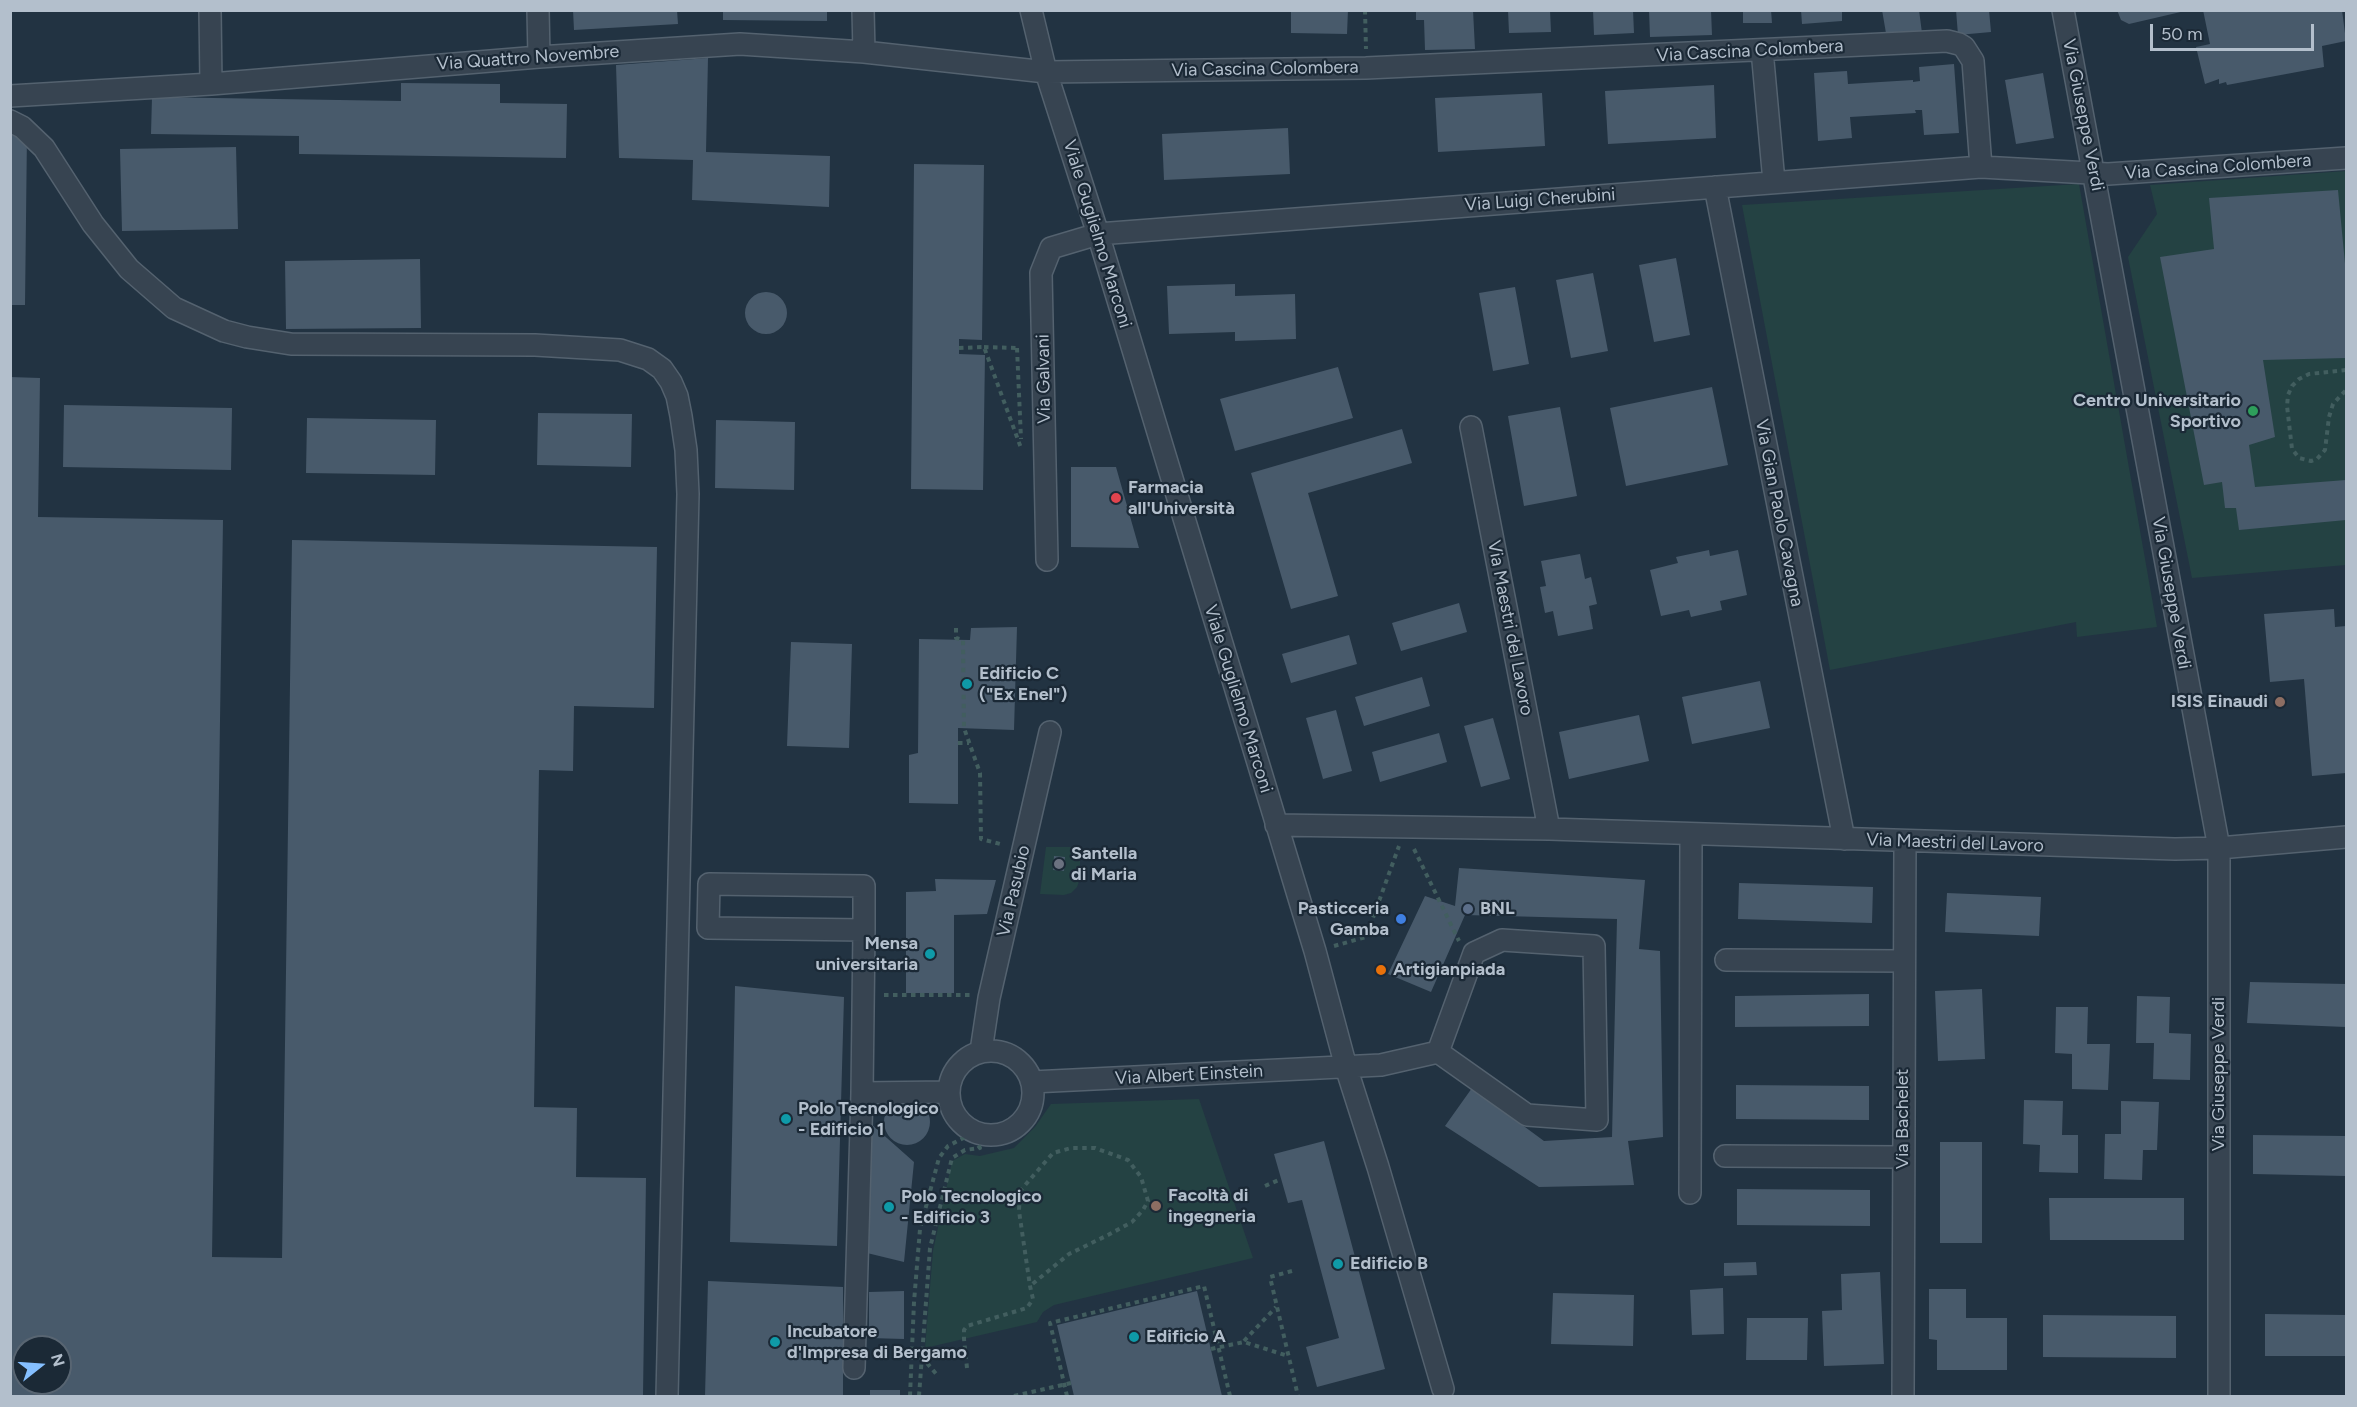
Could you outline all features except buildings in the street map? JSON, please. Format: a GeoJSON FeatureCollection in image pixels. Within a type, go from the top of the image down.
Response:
{"type":"FeatureCollection","features":[{"type":"Feature","properties":{"kind":"street"},"geometry":{"type":"LineString","coordinates":[[210,10],[211,84]]}},
{"type":"Feature","properties":{"kind":"street"},"geometry":{"type":"LineString","coordinates":[[538,10],[539,57]]}},
{"type":"Feature","properties":{"kind":"street"},"geometry":{"type":"LineString","coordinates":[[863,10],[864,52]]}},
{"type":"Feature","properties":{"kind":"street","name":"Viale Guglielmo Marconi"},"geometry":{"type":"LineString","coordinates":[[1031,10],[1046,72],[1098,234],[1315,951],[1346,1067],[1445,1394]]}},
{"type":"Feature","properties":{"kind":"street","name":"Via Giuseppe Verdi"},"geometry":{"type":"LineString","coordinates":[[2063,10],[2219,848],[2219,1396]]}},
{"type":"Feature","properties":{"kind":"street","name":"Via Cascina Colombera"},"geometry":{"type":"LineString","coordinates":[[1046,72],[1366,68],[1947,41],[1959,44],[1970,53],[1974,67],[1981,167],[2094,174],[2346,158]]}},
{"type":"Feature","properties":{"kind":"street","name":"Via Quattro Novembre"},"geometry":{"type":"LineString","coordinates":[[10,96],[211,84],[539,57],[740,44],[864,52],[1046,72]]}},
{"type":"Feature","properties":{"kind":"street"},"geometry":{"type":"LineString","coordinates":[[1762,50],[1774,182]]}},
{"type":"Feature","properties":{"kind":"street"},"geometry":{"type":"LineString","coordinates":[[10,121],[22,127],[44,148],[93,224],[129,269],[174,308],[224,331],[291,344],[543,345],[620,350],[648,358],[662,369],[671,382],[678,396],[686,450],[688,494],[667,1396]]}},
{"type":"Feature","properties":{"kind":"street","name":"Via Luigi Cherubini"},"geometry":{"type":"LineString","coordinates":[[1098,234],[1981,167]]}},
{"type":"Feature","properties":{"kind":"street","name":"Via Gian Paolo Cavagna"},"geometry":{"type":"LineString","coordinates":[[1715,187],[1844,839]]}},
{"type":"Feature","properties":{"kind":"street","name":"Via Galvani"},"geometry":{"type":"LineString","coordinates":[[1047,560],[1041,273],[1052,248],[1098,234]]}},
{"type":"Feature","properties":{"kind":"street","name":"Via Maestri del Lavoro"},"geometry":{"type":"LineString","coordinates":[[1471,427],[1549,829]]}},
{"type":"Feature","properties":{"kind":"street","name":"Via Pasubio"},"geometry":{"type":"LineString","coordinates":[[981,1051],[989,998],[1050,732]]}},
{"type":"Feature","properties":{"kind":"street","name":"Via Maestri del Lavoro"},"geometry":{"type":"LineString","coordinates":[[1276,825],[1549,829],[2175,849],[2219,848],[2346,837]]}},
{"type":"Feature","properties":{"kind":"street"},"geometry":{"type":"LineString","coordinates":[[1690,835],[1690,1193]]}},
{"type":"Feature","properties":{"kind":"street","name":"Via Bachelet"},"geometry":{"type":"LineString","coordinates":[[1903,1396],[1902,1157],[1905,842]]}},
{"type":"Feature","properties":{"kind":"street"},"geometry":{"type":"LineString","coordinates":[[854,1368],[862,1093],[864,930],[864,886],[709,884],[708,928],[864,930]]}},
{"type":"Feature","properties":{"kind":"street"},"geometry":{"type":"LineString","coordinates":[[1502,940],[1594,946],[1597,1120],[1527,1115],[1438,1052],[1474,953],[1502,940]]}},
{"type":"Feature","properties":{"kind":"street"},"geometry":{"type":"LineString","coordinates":[[1726,960],[1904,961]]}},
{"type":"Feature","properties":{"kind":"street"},"geometry":{"type":"LineString","coordinates":[[994,1050],[1012,1057],[1026,1070],[1032,1082],[1033,1095],[1030,1109],[1013,1129],[1001,1134],[988,1135],[969,1131],[955,1116],[950,1104],[948,1092],[951,1078],[958,1066],[968,1057],[981,1051],[994,1050]]}},
{"type":"Feature","properties":{"kind":"street","name":"Via Albert Einstein"},"geometry":{"type":"LineString","coordinates":[[1032,1082],[1381,1065],[1438,1052]]}},
{"type":"Feature","properties":{"kind":"street"},"geometry":{"type":"LineString","coordinates":[[862,1093],[948,1092]]}},
{"type":"Feature","properties":{"kind":"street"},"geometry":{"type":"LineString","coordinates":[[1725,1156],[1902,1157]]}},
{"type":"Feature","properties":{"kind":"path"},"geometry":{"type":"LineString","coordinates":[[1365,10],[1366,68]]}},
{"type":"Feature","properties":{"kind":"path"},"geometry":{"type":"LineString","coordinates":[[984,347],[1021,448],[1017,348]]}},
{"type":"Feature","properties":{"kind":"path"},"geometry":{"type":"LineString","coordinates":[[959,348],[1009,347]]}},
{"type":"Feature","properties":{"kind":"path"},"geometry":{"type":"LineString","coordinates":[[2346,370],[2309,374],[2292,386],[2287,406],[2292,449],[2299,458],[2317,459],[2325,450],[2333,404],[2346,390]]}},
{"type":"Feature","properties":{"kind":"path"},"geometry":{"type":"LineString","coordinates":[[956,628],[956,638],[963,640],[964,728],[981,773],[981,838],[1024,850]]}},
{"type":"Feature","properties":{"kind":"path"},"geometry":{"type":"LineString","coordinates":[[958,743],[969,743]]}},
{"type":"Feature","properties":{"kind":"path"},"geometry":{"type":"LineString","coordinates":[[1315,951],[1366,937],[1405,828]]}},
{"type":"Feature","properties":{"kind":"path"},"geometry":{"type":"LineString","coordinates":[[1405,828],[1456,939],[1474,953]]}},
{"type":"Feature","properties":{"kind":"path"},"geometry":{"type":"LineString","coordinates":[[863,996],[970,995]]}},
{"type":"Feature","properties":{"kind":"path"},"geometry":{"type":"LineString","coordinates":[[910,1396],[920,1228],[939,1158],[948,1146],[969,1131],[980,1148],[964,1150],[952,1158],[930,1248],[919,1396]]}},
{"type":"Feature","properties":{"kind":"path"},"geometry":{"type":"LineString","coordinates":[[967,1368],[964,1330],[967,1326],[1027,1308],[1032,1299],[1018,1211],[1020,1191],[1053,1153],[1095,1148],[1128,1160],[1141,1177],[1148,1202],[1143,1210],[1132,1221],[1108,1236],[1069,1254],[1030,1286]]}},
{"type":"Feature","properties":{"kind":"path"},"geometry":{"type":"LineString","coordinates":[[1265,1185],[1281,1179]]}},
{"type":"Feature","properties":{"kind":"path"},"geometry":{"type":"LineString","coordinates":[[1292,1271],[1269,1277],[1298,1396]]}},
{"type":"Feature","properties":{"kind":"path"},"geometry":{"type":"LineString","coordinates":[[1067,1396],[1050,1323],[1204,1286],[1230,1396]]}},
{"type":"Feature","properties":{"kind":"path"},"geometry":{"type":"LineString","coordinates":[[1244,1342],[1276,1307]]}},
{"type":"Feature","properties":{"kind":"path"},"geometry":{"type":"LineString","coordinates":[[1211,1349],[1244,1342],[1288,1356]]}},
{"type":"Feature","properties":{"kind":"path"},"geometry":{"type":"LineString","coordinates":[[912,1357],[922,1357]]}},
{"type":"Feature","properties":{"kind":"path"},"geometry":{"type":"LineString","coordinates":[[922,1357],[937,1375]]}},
{"type":"Feature","properties":{"kind":"path"},"geometry":{"type":"LineString","coordinates":[[1014,1396],[1071,1383]]}},
{"type":"Feature","properties":{"kind":"green space","name":"Centro Universitario Sportivo"},"geometry":{"type":"Polygon","coordinates":[[[2346,171],[2346,565],[2192,578],[2128,257],[2157,214],[2150,185],[2346,171]]]}},
{"type":"Feature","properties":{"kind":"green space"},"geometry":{"type":"Polygon","coordinates":[[[2079,184],[2157,627],[2077,637],[2076,622],[1830,670],[1742,205],[2079,184]]]}},
{"type":"Feature","properties":{"kind":"green space"},"geometry":{"type":"Polygon","coordinates":[[[1046,847],[1080,847],[1080,879],[1077,887],[1071,893],[1040,894],[1046,847]]]}},
{"type":"Feature","properties":{"kind":"green space"},"geometry":{"type":"Polygon","coordinates":[[[1199,1099],[1253,1258],[1054,1305],[1043,1312],[1037,1322],[925,1348],[933,1251],[952,1161],[965,1154],[980,1156],[1014,1148],[1035,1127],[1051,1104],[1199,1099]]]}},
{"type":"Feature","properties":{"kind":"place","name":"Centro Universitario Sportivo"},"geometry":{"type":"Point","coordinates":[2253,411]}},
{"type":"Feature","properties":{"kind":"place","name":"Farmacia all'Università"},"geometry":{"type":"Point","coordinates":[1116,498]}},
{"type":"Feature","properties":{"kind":"place","name":"Edificio C (\"Ex Enel\")"},"geometry":{"type":"Point","coordinates":[967,684]}},
{"type":"Feature","properties":{"kind":"place","name":"ISIS Einaudi"},"geometry":{"type":"Point","coordinates":[2280,702]}},
{"type":"Feature","properties":{"kind":"place","name":"Santella di Maria"},"geometry":{"type":"Point","coordinates":[1059,864]}},
{"type":"Feature","properties":{"kind":"place","name":"BNL"},"geometry":{"type":"Point","coordinates":[1468,909]}},
{"type":"Feature","properties":{"kind":"place","name":"Pasticceria Gamba"},"geometry":{"type":"Point","coordinates":[1401,919]}},
{"type":"Feature","properties":{"kind":"place","name":"Mensa universitaria"},"geometry":{"type":"Point","coordinates":[930,954]}},
{"type":"Feature","properties":{"kind":"place","name":"Artigianpiada"},"geometry":{"type":"Point","coordinates":[1381,970]}},
{"type":"Feature","properties":{"kind":"place","name":"Polo Tecnologico - Edificio 1"},"geometry":{"type":"Point","coordinates":[786,1119]}},
{"type":"Feature","properties":{"kind":"place","name":"Facoltà di ingegneria"},"geometry":{"type":"Point","coordinates":[1156,1206]}},
{"type":"Feature","properties":{"kind":"place","name":"Polo Tecnologico - Edificio 3"},"geometry":{"type":"Point","coordinates":[889,1207]}},
{"type":"Feature","properties":{"kind":"place","name":"Edificio B"},"geometry":{"type":"Point","coordinates":[1338,1264]}},
{"type":"Feature","properties":{"kind":"place","name":"Edificio A"},"geometry":{"type":"Point","coordinates":[1134,1337]}},
{"type":"Feature","properties":{"kind":"place","name":"Incubatore d'Impresa di Bergamo"},"geometry":{"type":"Point","coordinates":[775,1342]}}]}
